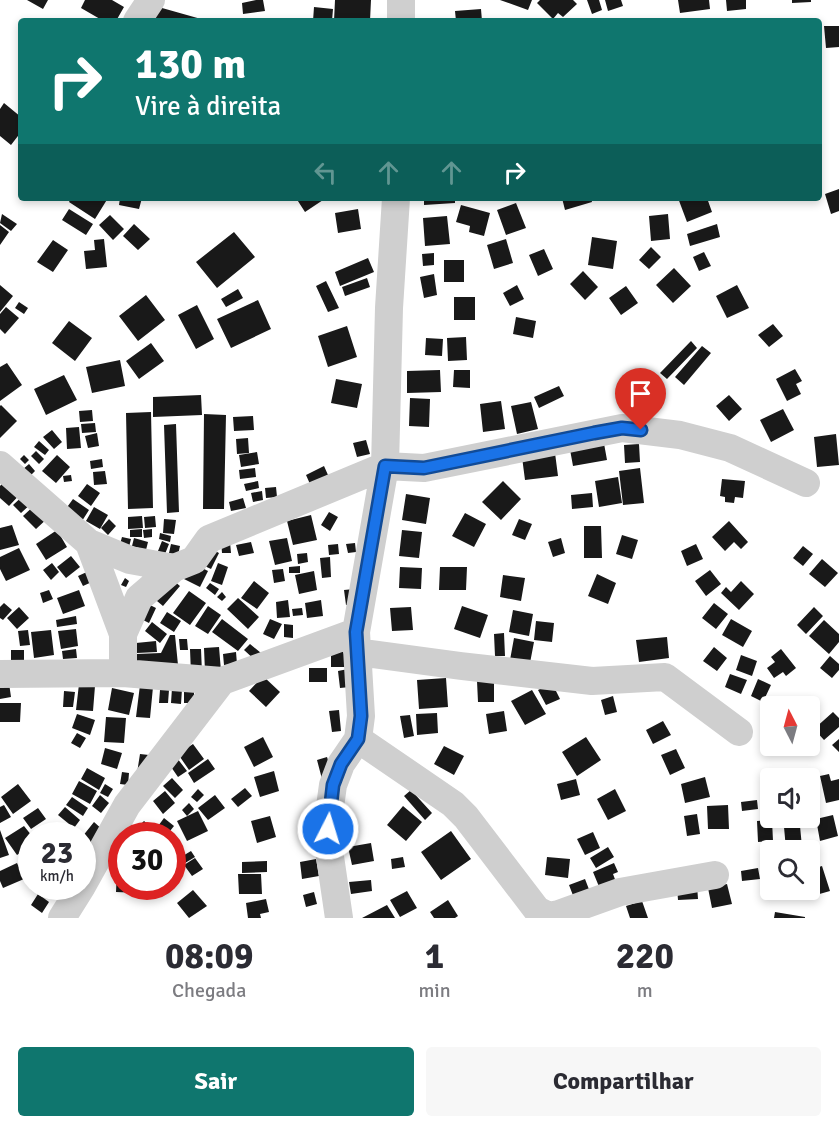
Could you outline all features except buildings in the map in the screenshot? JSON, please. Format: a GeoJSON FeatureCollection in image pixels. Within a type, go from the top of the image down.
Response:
{"type":"FeatureCollection","features":[{"type":"Feature","properties":{"kind":"street"},"geometry":{"type":"LineString","coordinates":[[139,18],[151,0]]}},
{"type":"Feature","properties":{"kind":"street"},"geometry":{"type":"LineString","coordinates":[[401,18],[402,0]]}},
{"type":"Feature","properties":{"kind":"street"},"geometry":{"type":"LineString","coordinates":[[339,918],[328,843],[329,814],[333,785],[341,764],[358,739],[361,716],[356,642],[385,466],[389,308],[396,201]]}},
{"type":"Feature","properties":{"kind":"street"},"geometry":{"type":"LineString","coordinates":[[123,634],[139,598],[174,568],[194,560],[209,539],[385,466],[424,468],[622,428],[680,435],[720,445],[806,483]]}},
{"type":"Feature","properties":{"kind":"street"},"geometry":{"type":"LineString","coordinates":[[0,465],[89,543],[130,560],[174,568]]}},
{"type":"Feature","properties":{"kind":"street"},"geometry":{"type":"LineString","coordinates":[[89,543],[123,634],[123,673]]}},
{"type":"Feature","properties":{"kind":"street"},"geometry":{"type":"LineString","coordinates":[[0,674],[123,673],[222,681],[356,642],[461,666],[592,681],[665,677],[739,732]]}},
{"type":"Feature","properties":{"kind":"street"},"geometry":{"type":"LineString","coordinates":[[96,861],[127,805],[222,681]]}},
{"type":"Feature","properties":{"kind":"street"},"geometry":{"type":"LineString","coordinates":[[358,739],[453,804],[466,817],[537,910],[549,916],[620,892],[715,875]]}},
{"type":"Feature","properties":{"kind":"street"},"geometry":{"type":"LineString","coordinates":[[62,918],[73,900]]}},
{"type":"Feature","properties":{"kind":"route"},"geometry":{"type":"LineString","coordinates":[[328,829],[333,785],[341,764],[358,739],[361,716],[356,632],[385,466],[424,468],[622,428],[641,430]]}}]}
